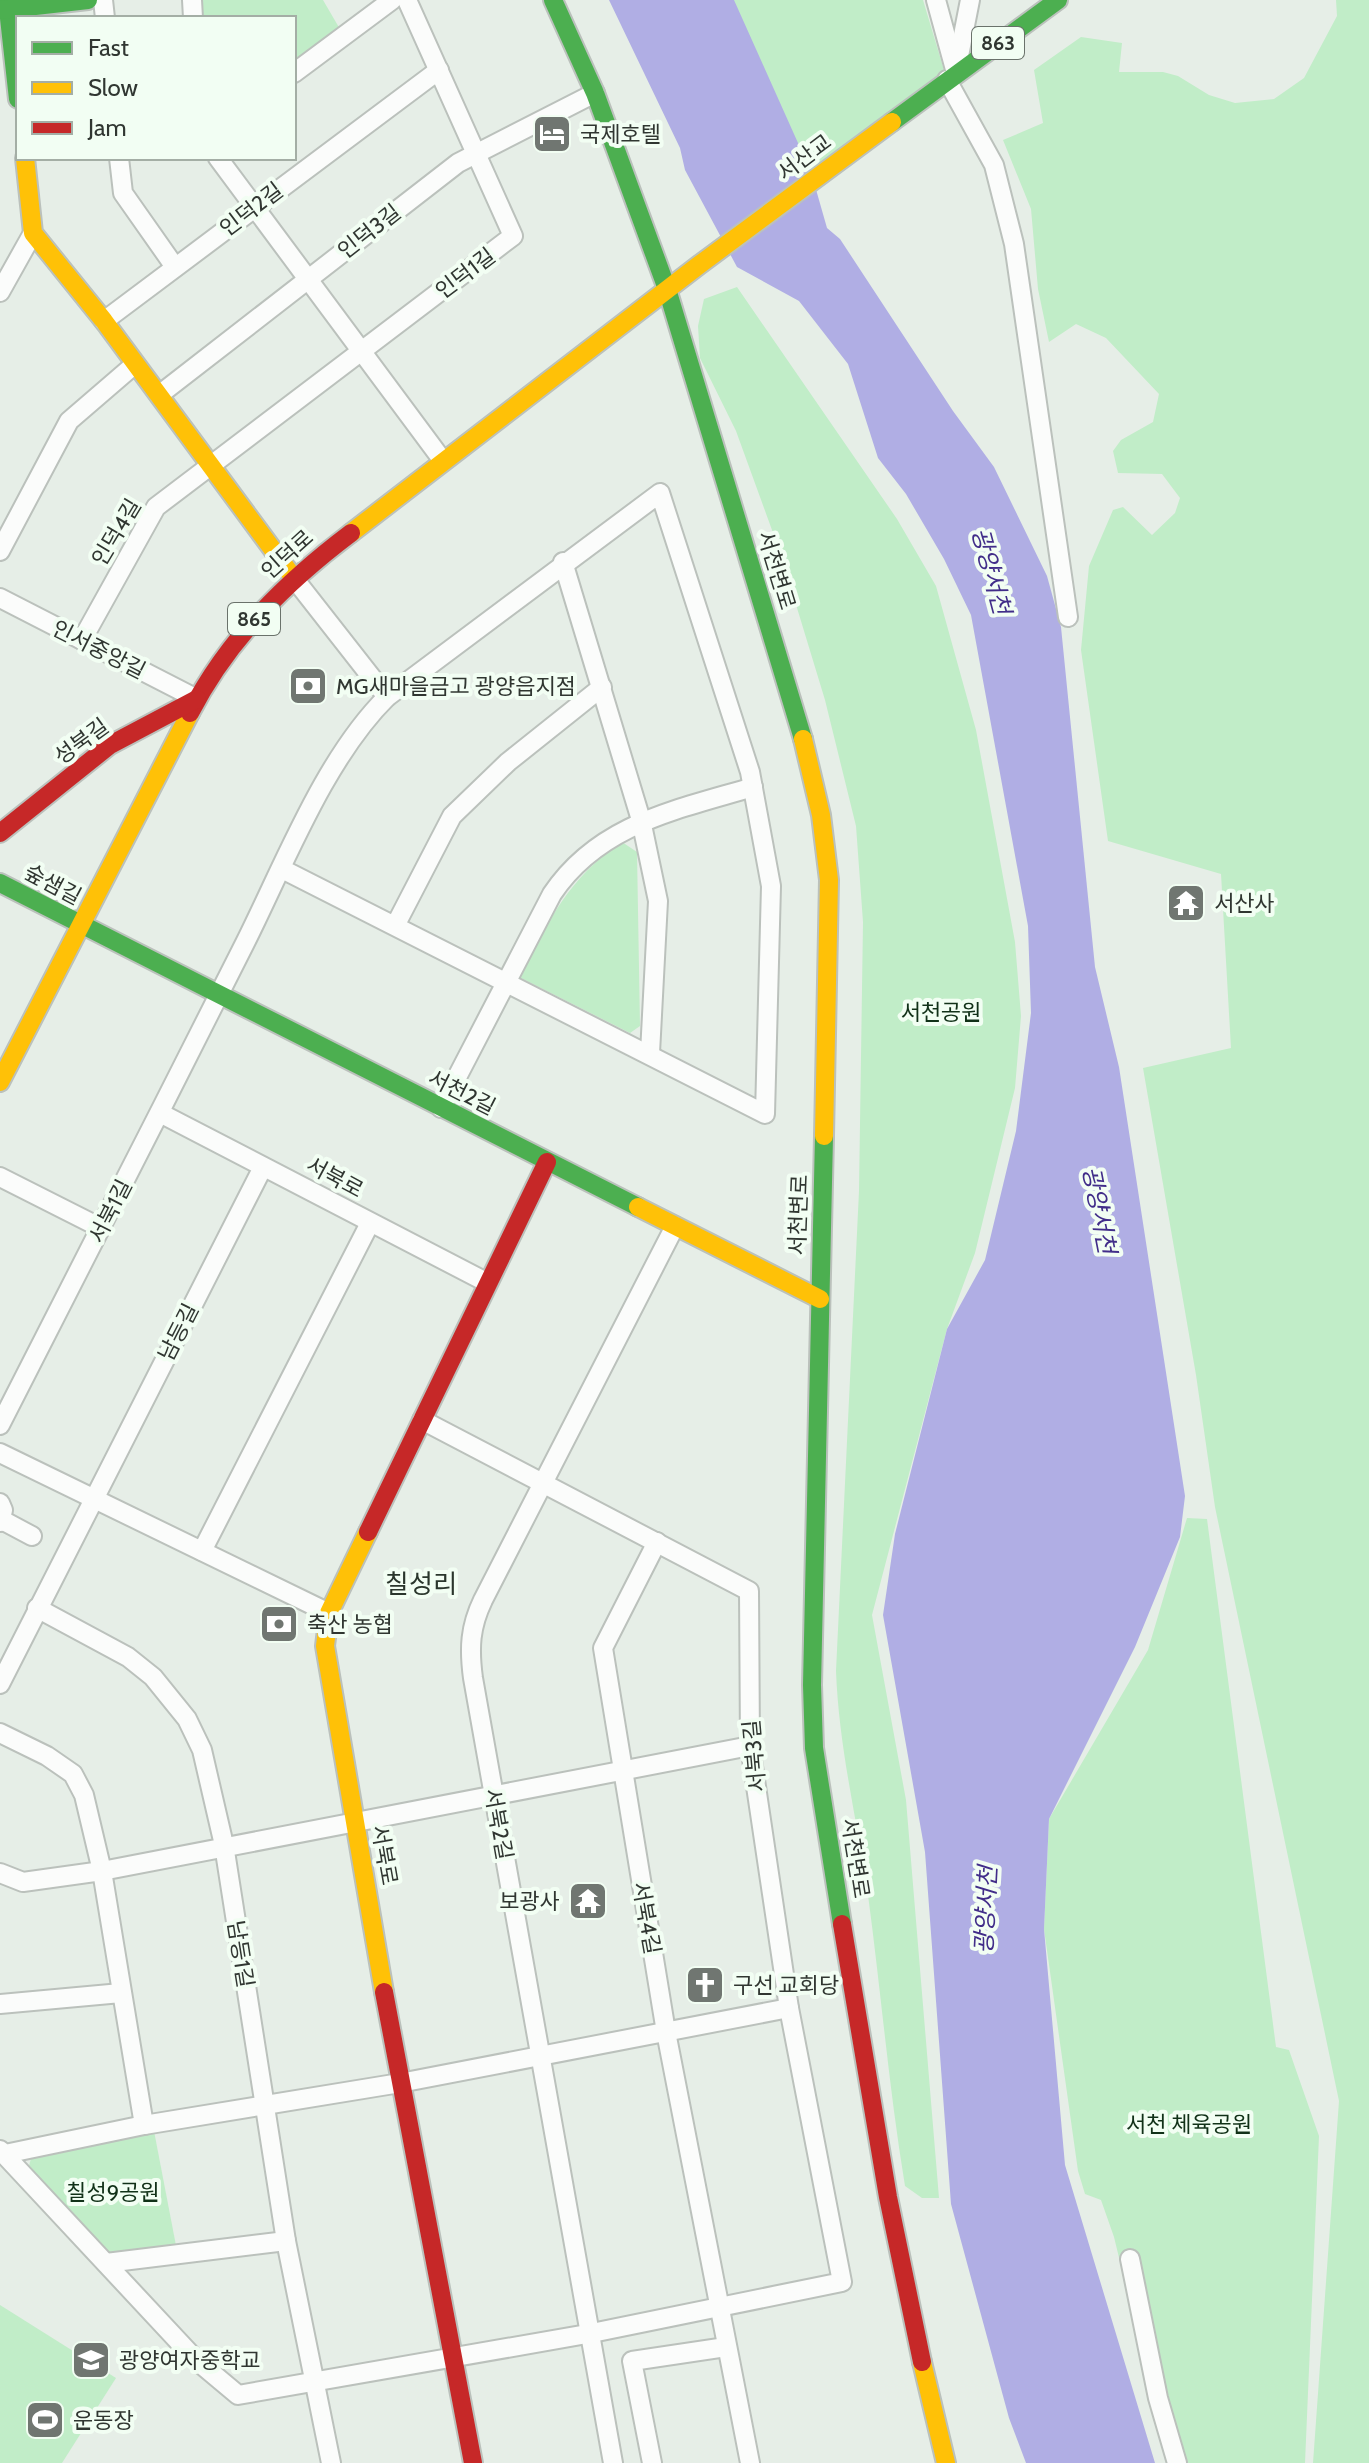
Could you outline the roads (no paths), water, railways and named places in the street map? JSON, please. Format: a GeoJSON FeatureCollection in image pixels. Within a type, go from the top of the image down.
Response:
{"type":"FeatureCollection","features":[{"type":"Feature","properties":{"kind":"street"},"geometry":{"type":"LineString","coordinates":[[16,85],[5,6],[88,0]]}},
{"type":"Feature","properties":{"kind":"street"},"geometry":{"type":"LineString","coordinates":[[296,72],[392,0]]}},
{"type":"Feature","properties":{"kind":"street","name":"인덕1길"},"geometry":{"type":"LineString","coordinates":[[210,465],[513,236],[407,0]]}},
{"type":"Feature","properties":{"kind":"street","name":"서천변로"},"geometry":{"type":"LineString","coordinates":[[553,0],[595,93],[667,289],[799,721],[821,815],[829,880],[812,1685],[814,1748],[884,2183],[918,2355],[946,2463]]}},
{"type":"Feature","properties":{"kind":"street"},"geometry":{"type":"LineString","coordinates":[[936,0],[947,80],[994,165],[1014,244],[1068,617]]}},
{"type":"Feature","properties":{"kind":"street"},"geometry":{"type":"LineString","coordinates":[[947,80],[970,0]]}},
{"type":"Feature","properties":{"kind":"street","name":"863"},"geometry":{"type":"LineString","coordinates":[[947,80],[1058,0]]}},
{"type":"Feature","properties":{"kind":"street","name":"인덕2길"},"geometry":{"type":"LineString","coordinates":[[104,321],[439,70]]}},
{"type":"Feature","properties":{"kind":"street","name":"서산교"},"geometry":{"type":"LineString","coordinates":[[699,265],[947,80]]}},
{"type":"Feature","properties":{"kind":"street","name":"인덕3길"},"geometry":{"type":"LineString","coordinates":[[159,395],[476,152],[595,93]]}},
{"type":"Feature","properties":{"kind":"street"},"geometry":{"type":"LineString","coordinates":[[25,160],[33,233],[104,321],[293,577],[387,697]]}},
{"type":"Feature","properties":{"kind":"street"},"geometry":{"type":"LineString","coordinates":[[119,160],[123,193],[175,267]]}},
{"type":"Feature","properties":{"kind":"street"},"geometry":{"type":"LineString","coordinates":[[219,160],[252,208],[443,461]]}},
{"type":"Feature","properties":{"kind":"street"},"geometry":{"type":"LineString","coordinates":[[0,292],[33,233]]}},
{"type":"Feature","properties":{"kind":"street","name":"인덕로"},"geometry":{"type":"LineString","coordinates":[[0,1082],[197,699],[245,630],[293,577],[699,265]]}},
{"type":"Feature","properties":{"kind":"street"},"geometry":{"type":"LineString","coordinates":[[0,551],[69,421],[134,365]]}},
{"type":"Feature","properties":{"kind":"street","name":"인덕4길"},"geometry":{"type":"LineString","coordinates":[[82,640],[156,507],[210,465]]}},
{"type":"Feature","properties":{"kind":"street","name":"서북1길"},"geometry":{"type":"LineString","coordinates":[[0,1425],[345,746],[363,721],[387,697],[563,562],[660,493],[753,787]]}},
{"type":"Feature","properties":{"kind":"street"},"geometry":{"type":"LineString","coordinates":[[563,562],[641,820],[658,901],[650,1053]]}},
{"type":"Feature","properties":{"kind":"street","name":"인서중앙길"},"geometry":{"type":"LineString","coordinates":[[0,598],[197,699]]}},
{"type":"Feature","properties":{"kind":"street"},"geometry":{"type":"LineString","coordinates":[[396,924],[452,816],[508,762],[602,687]]}},
{"type":"Feature","properties":{"kind":"street","name":"성북길"},"geometry":{"type":"LineString","coordinates":[[0,833],[110,745],[197,699]]}},
{"type":"Feature","properties":{"kind":"street"},"geometry":{"type":"LineString","coordinates":[[282,869],[396,924],[506,982],[650,1053],[765,1114],[771,886],[753,787],[641,820],[600,842],[567,871],[506,982],[441,1108]]}},
{"type":"Feature","properties":{"kind":"street","name":"숲샘길"},"geometry":{"type":"LineString","coordinates":[[0,883],[82,927]]}},
{"type":"Feature","properties":{"kind":"street","name":"서천2길"},"geometry":{"type":"LineString","coordinates":[[82,927],[820,1299]]}},
{"type":"Feature","properties":{"kind":"street","name":"서북로"},"geometry":{"type":"LineString","coordinates":[[160,1113],[488,1283]]}},
{"type":"Feature","properties":{"kind":"street","name":"서북로"},"geometry":{"type":"LineString","coordinates":[[473,2463],[400,2083],[325,1646],[329,1613],[547,1162]]}},
{"type":"Feature","properties":{"kind":"street","name":"남등길"},"geometry":{"type":"LineString","coordinates":[[0,1684],[263,1167]]}},
{"type":"Feature","properties":{"kind":"street"},"geometry":{"type":"LineString","coordinates":[[0,1177],[101,1228]]}},
{"type":"Feature","properties":{"kind":"street"},"geometry":{"type":"LineString","coordinates":[[202,1551],[370,1223]]}},
{"type":"Feature","properties":{"kind":"street","name":"서북2길"},"geometry":{"type":"LineString","coordinates":[[613,2463],[587,2334],[587,2303],[473,1678],[471,1626],[675,1226]]}},
{"type":"Feature","properties":{"kind":"street","name":"서북3길"},"geometry":{"type":"LineString","coordinates":[[422,1420],[749,1591],[750,1746],[789,2008],[842,2282],[718,2305]]}},
{"type":"Feature","properties":{"kind":"street"},"geometry":{"type":"LineString","coordinates":[[0,1453],[329,1613]]}},
{"type":"Feature","properties":{"kind":"street"},"geometry":{"type":"LineString","coordinates":[[1,1515],[32,1536]]}},
{"type":"Feature","properties":{"kind":"street","name":"서북4길"},"geometry":{"type":"LineString","coordinates":[[657,1542],[603,1648],[666,2032],[750,2463]]}},
{"type":"Feature","properties":{"kind":"street","name":"남등1길"},"geometry":{"type":"LineString","coordinates":[[37,1608],[128,1657],[153,1677],[187,1719],[202,1750],[224,1845],[286,2241],[331,2463]]}},
{"type":"Feature","properties":{"kind":"street"},"geometry":{"type":"LineString","coordinates":[[0,1733],[47,1756],[73,1774],[84,1795],[102,1871],[144,2125]]}},
{"type":"Feature","properties":{"kind":"street"},"geometry":{"type":"LineString","coordinates":[[0,1873],[23,1882],[102,1871],[224,1845],[355,1823],[750,1746]]}},
{"type":"Feature","properties":{"kind":"street"},"geometry":{"type":"LineString","coordinates":[[0,2004],[121,1993]]}},
{"type":"Feature","properties":{"kind":"street"},"geometry":{"type":"LineString","coordinates":[[2,2152],[265,2103],[400,2083],[789,2008]]}},
{"type":"Feature","properties":{"kind":"street"},"geometry":{"type":"LineString","coordinates":[[2,2152],[195,2359],[238,2395],[587,2334],[718,2305]]}},
{"type":"Feature","properties":{"kind":"street"},"geometry":{"type":"LineString","coordinates":[[106,2263],[286,2241]]}},
{"type":"Feature","properties":{"kind":"street"},"geometry":{"type":"LineString","coordinates":[[1130,2259],[1158,2398],[1177,2463]]}},
{"type":"Feature","properties":{"kind":"street"},"geometry":{"type":"LineString","coordinates":[[652,2463],[632,2361],[726,2347]]}},
{"type":"Feature","properties":{"kind":"water","name":"광양서천"},"geometry":{"type":"Polygon","coordinates":[[[609,0],[734,0],[811,172],[827,228],[840,239],[953,411],[994,467],[1047,576],[1061,627],[1095,967],[1119,1067],[1185,1496],[1180,1537],[1135,1647],[1049,1819],[1044,1929],[1065,2165],[1155,2463],[1026,2463],[1009,2418],[951,2204],[925,1852],[883,1615],[895,1534],[947,1329],[985,1260],[1016,1131],[1031,1013],[1028,926],[971,615],[944,559],[906,494],[878,458],[848,364],[799,301],[737,267],[685,170],[680,148],[609,0]]]}},
{"type":"Feature","properties":{"kind":"place","name":"국제호텔"},"geometry":{"type":"Point","coordinates":[552,134]}},
{"type":"Feature","properties":{"kind":"place","name":"MG새마을금고 광양읍지점"},"geometry":{"type":"Point","coordinates":[308,686]}},
{"type":"Feature","properties":{"kind":"place","name":"서산사"},"geometry":{"type":"Point","coordinates":[1186,903]}},
{"type":"Feature","properties":{"kind":"place","name":"축산 농협"},"geometry":{"type":"Point","coordinates":[279,1624]}},
{"type":"Feature","properties":{"kind":"place","name":"보광사"},"geometry":{"type":"Point","coordinates":[588,1901]}},
{"type":"Feature","properties":{"kind":"place","name":"구선 교회당"},"geometry":{"type":"Point","coordinates":[705,1985]}},
{"type":"Feature","properties":{"kind":"place","name":"광양여자중학교"},"geometry":{"type":"Point","coordinates":[91,2360]}},
{"type":"Feature","properties":{"kind":"place","name":"운동장"},"geometry":{"type":"Point","coordinates":[45,2420]}},
{"type":"Feature","properties":{"kind":"district","name":"칠성리"},"geometry":{"type":"Point","coordinates":[421,1584]}},
{"type":"Feature","properties":{"kind":"park label","name":"서천공원"},"geometry":{"type":"Point","coordinates":[941,1012]}},
{"type":"Feature","properties":{"kind":"park label","name":"서천 체육공원"},"geometry":{"type":"Point","coordinates":[1189,2124]}},
{"type":"Feature","properties":{"kind":"park label","name":"칠성9공원"},"geometry":{"type":"Point","coordinates":[113,2192]}}]}
